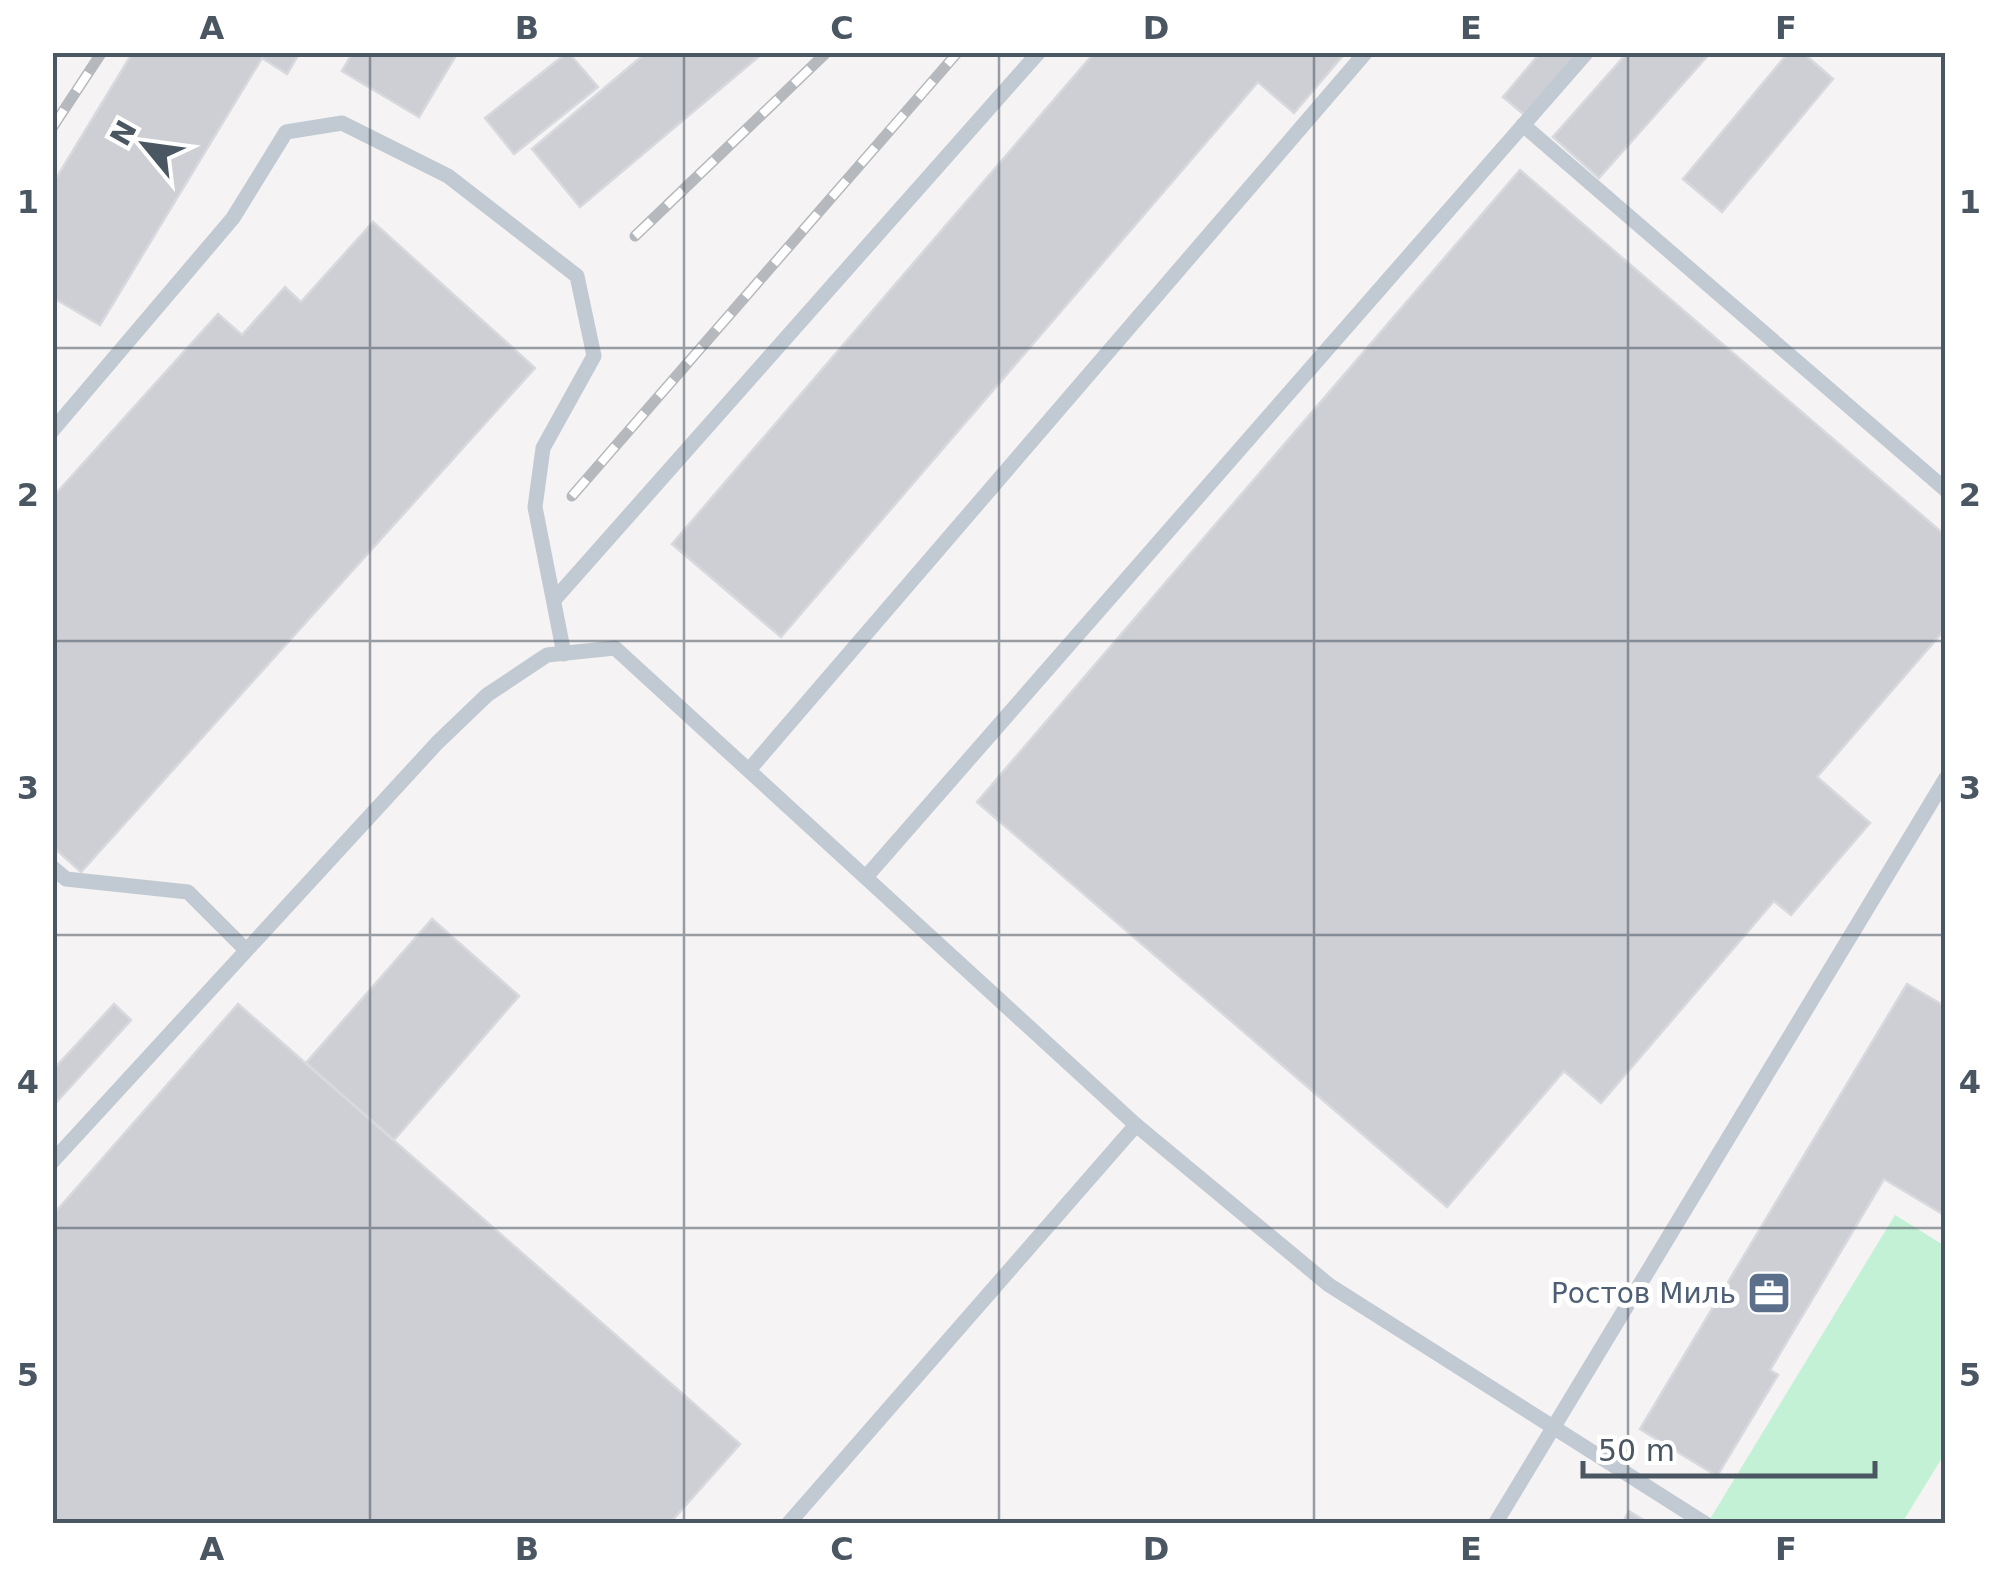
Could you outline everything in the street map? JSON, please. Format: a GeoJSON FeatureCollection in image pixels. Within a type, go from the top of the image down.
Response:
{"type":"FeatureCollection","features":[{"type":"Feature","properties":{"kind":"lane"},"geometry":{"type":"LineString","coordinates":[[554,600],[1039,52]]}},
{"type":"Feature","properties":{"kind":"lane"},"geometry":{"type":"LineString","coordinates":[[749,770],[1366,52]]}},
{"type":"Feature","properties":{"kind":"lane"},"geometry":{"type":"LineString","coordinates":[[866,877],[1588,52]]}},
{"type":"Feature","properties":{"kind":"lane"},"geometry":{"type":"LineString","coordinates":[[52,431],[233,218],[286,132],[342,123],[448,176],[576,276],[594,356],[543,448],[536,506],[564,654]]}},
{"type":"Feature","properties":{"kind":"lane"},"geometry":{"type":"LineString","coordinates":[[1523,125],[1946,490]]}},
{"type":"Feature","properties":{"kind":"lane"},"geometry":{"type":"LineString","coordinates":[[52,1162],[437,742],[487,695],[546,655],[615,648],[1136,1124],[1328,1285],[1706,1524]]}},
{"type":"Feature","properties":{"kind":"lane"},"geometry":{"type":"LineString","coordinates":[[1495,1524],[1946,778]]}},
{"type":"Feature","properties":{"kind":"lane"},"geometry":{"type":"LineString","coordinates":[[52,867],[66,879],[188,892],[246,950]]}},
{"type":"Feature","properties":{"kind":"lane"},"geometry":{"type":"LineString","coordinates":[[788,1524],[1136,1124]]}},
{"type":"Feature","properties":{"kind":"green space"},"geometry":{"type":"Polygon","coordinates":[[[1895,1215],[1945,1246],[1945,1453],[1902,1523],[1707,1524],[1895,1215]]]}},
{"type":"Feature","properties":{"kind":"building"},"geometry":{"type":"Polygon","coordinates":[[[133,52],[300,52],[287,74],[262,58],[100,325],[52,297],[52,185],[133,52]]]}},
{"type":"Feature","properties":{"kind":"building"},"geometry":{"type":"Polygon","coordinates":[[[353,52],[458,52],[419,117],[342,71],[353,52]]]}},
{"type":"Feature","properties":{"kind":"building"},"geometry":{"type":"Polygon","coordinates":[[[568,52],[598,87],[514,154],[485,118],[568,52]]]}},
{"type":"Feature","properties":{"kind":"building"},"geometry":{"type":"Polygon","coordinates":[[[647,52],[764,52],[580,207],[532,149],[647,52]]]}},
{"type":"Feature","properties":{"kind":"building"},"geometry":{"type":"Polygon","coordinates":[[[1095,52],[1346,52],[1294,113],[1258,82],[781,637],[672,544],[1095,52]]]}},
{"type":"Feature","properties":{"kind":"building"},"geometry":{"type":"Polygon","coordinates":[[[1541,52],[1582,52],[1527,117],[1503,97],[1541,52]]]}},
{"type":"Feature","properties":{"kind":"building"},"geometry":{"type":"Polygon","coordinates":[[[1628,52],[1711,52],[1599,178],[1553,137],[1628,52]]]}},
{"type":"Feature","properties":{"kind":"building"},"geometry":{"type":"Polygon","coordinates":[[[1789,52],[1802,52],[1833,79],[1722,212],[1683,179],[1789,52]]]}},
{"type":"Feature","properties":{"kind":"building"},"geometry":{"type":"Polygon","coordinates":[[[1520,170],[1946,536],[1946,628],[1817,777],[1870,823],[1791,915],[1774,901],[1601,1103],[1564,1071],[1447,1207],[977,802],[1520,170]]]}},
{"type":"Feature","properties":{"kind":"building"},"geometry":{"type":"Polygon","coordinates":[[[373,222],[535,368],[81,872],[52,846],[52,498],[218,314],[242,335],[285,287],[301,302],[373,222]]]}},
{"type":"Feature","properties":{"kind":"building"},"geometry":{"type":"Polygon","coordinates":[[[432,919],[519,996],[394,1140],[306,1063],[432,919]]]}},
{"type":"Feature","properties":{"kind":"building","name":"Ростов Миль"},"geometry":{"type":"Polygon","coordinates":[[[1907,984],[1946,1007],[1946,1216],[1884,1179],[1770,1370],[1778,1375],[1717,1476],[1640,1429],[1907,984]]]}},
{"type":"Feature","properties":{"kind":"building"},"geometry":{"type":"Polygon","coordinates":[[[114,1004],[131,1020],[52,1107],[52,1071],[114,1004]]]}},
{"type":"Feature","properties":{"kind":"building"},"geometry":{"type":"Polygon","coordinates":[[[238,1004],[740,1444],[669,1524],[52,1524],[52,1216],[238,1004]]]}},
{"type":"Feature","properties":{"kind":"building"},"geometry":{"type":"Polygon","coordinates":[[[1629,1511],[1650,1524],[1622,1524],[1629,1511]]]}},
{"type":"Feature","properties":{"kind":"railway"},"geometry":{"type":"LineString","coordinates":[[52,128],[102,52]]}},
{"type":"Feature","properties":{"kind":"railway"},"geometry":{"type":"LineString","coordinates":[[635,236],[827,52]]}},
{"type":"Feature","properties":{"kind":"railway"},"geometry":{"type":"LineString","coordinates":[[572,496],[958,52]]}},
{"type":"Feature","properties":{"kind":"place","name":"Ростов Миль"},"geometry":{"type":"Point","coordinates":[1769,1293]}}]}
